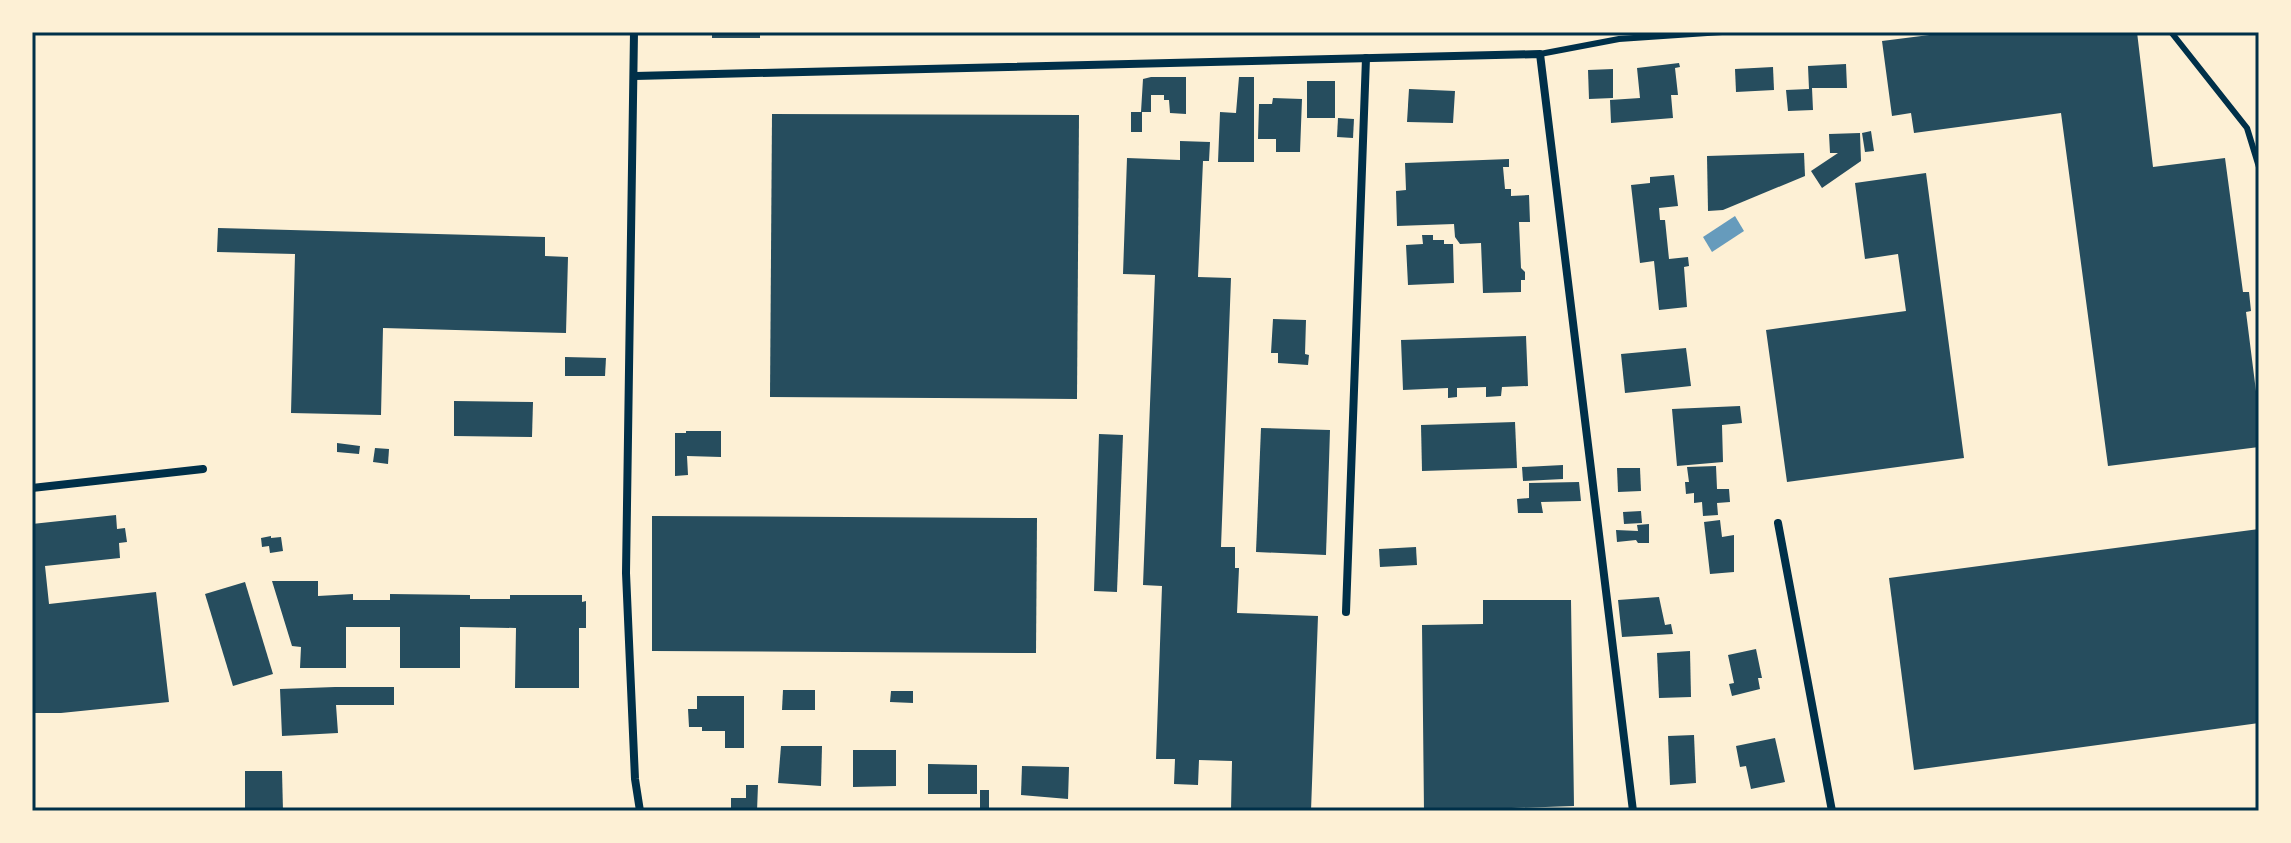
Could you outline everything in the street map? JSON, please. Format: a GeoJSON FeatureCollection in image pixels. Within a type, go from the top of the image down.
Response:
{"type":"FeatureCollection","features":[{"type":"Feature","properties":{"kind":"street"},"geometry":{"type":"LineString","coordinates":[[634,32],[626,573],[635,779],[640,811]]}},
{"type":"Feature","properties":{"kind":"street"},"geometry":{"type":"LineString","coordinates":[[635,76],[1540,54],[1633,811]]}},
{"type":"Feature","properties":{"kind":"street"},"geometry":{"type":"LineString","coordinates":[[1346,612],[1366,58]]}},
{"type":"Feature","properties":{"kind":"street"},"geometry":{"type":"LineString","coordinates":[[32,488],[203,469]]}},
{"type":"Feature","properties":{"kind":"street"},"geometry":{"type":"LineString","coordinates":[[1778,523],[1832,811]]}},
{"type":"Feature","properties":{"kind":"lane"},"geometry":{"type":"LineString","coordinates":[[1540,54],[1619,39],[1722,32]]}},
{"type":"Feature","properties":{"kind":"lane"},"geometry":{"type":"LineString","coordinates":[[2171,32],[2247,128],[2259,167]]}},
{"type":"Feature","properties":{"kind":"water"},"geometry":{"type":"Polygon","coordinates":[[[1735,216],[1744,231],[1712,252],[1703,237],[1735,216]]]}},
{"type":"Feature","properties":{"kind":"building"},"geometry":{"type":"Polygon","coordinates":[[[712,32],[760,32],[760,38],[712,38],[712,32]]]}},
{"type":"Feature","properties":{"kind":"building"},"geometry":{"type":"Polygon","coordinates":[[[1953,32],[2137,32],[2153,167],[2225,158],[2243,292],[2249,292],[2251,311],[2246,312],[2259,415],[2259,447],[2108,466],[2061,113],[1914,133],[1911,113],[1892,116],[1882,41],[1953,32]]]}},
{"type":"Feature","properties":{"kind":"building"},"geometry":{"type":"Polygon","coordinates":[[[1679,63],[1680,67],[1675,68],[1678,95],[1671,95],[1673,118],[1611,123],[1610,100],[1640,98],[1637,68],[1679,63]]]}},
{"type":"Feature","properties":{"kind":"building"},"geometry":{"type":"Polygon","coordinates":[[[1846,64],[1847,88],[1812,88],[1813,110],[1788,111],[1786,90],[1809,89],[1808,66],[1846,64]]]}},
{"type":"Feature","properties":{"kind":"building"},"geometry":{"type":"Polygon","coordinates":[[[1773,67],[1774,90],[1736,92],[1735,69],[1773,67]]]}},
{"type":"Feature","properties":{"kind":"building"},"geometry":{"type":"Polygon","coordinates":[[[1613,69],[1613,98],[1589,99],[1588,70],[1613,69]]]}},
{"type":"Feature","properties":{"kind":"building"},"geometry":{"type":"Polygon","coordinates":[[[1186,77],[1186,114],[1170,113],[1169,100],[1164,100],[1164,95],[1151,95],[1151,112],[1141,112],[1143,79],[1186,77]]]}},
{"type":"Feature","properties":{"kind":"building"},"geometry":{"type":"Polygon","coordinates":[[[1239,77],[1254,77],[1254,162],[1218,162],[1220,112],[1236,113],[1239,77]]]}},
{"type":"Feature","properties":{"kind":"building"},"geometry":{"type":"Polygon","coordinates":[[[1307,81],[1335,81],[1335,118],[1307,118],[1307,81]]]}},
{"type":"Feature","properties":{"kind":"building"},"geometry":{"type":"Polygon","coordinates":[[[1409,89],[1455,91],[1453,123],[1407,122],[1409,89]]]}},
{"type":"Feature","properties":{"kind":"building"},"geometry":{"type":"Polygon","coordinates":[[[1273,98],[1302,99],[1300,152],[1276,152],[1276,139],[1258,139],[1259,104],[1272,104],[1273,98]]]}},
{"type":"Feature","properties":{"kind":"building"},"geometry":{"type":"Polygon","coordinates":[[[1131,112],[1142,112],[1142,132],[1131,132],[1131,112]]]}},
{"type":"Feature","properties":{"kind":"building"},"geometry":{"type":"Polygon","coordinates":[[[772,114],[1079,115],[1077,399],[770,397],[772,114]]]}},
{"type":"Feature","properties":{"kind":"building"},"geometry":{"type":"Polygon","coordinates":[[[1338,118],[1354,119],[1353,138],[1337,137],[1338,118]]]}},
{"type":"Feature","properties":{"kind":"building"},"geometry":{"type":"Polygon","coordinates":[[[1871,131],[1874,151],[1865,152],[1862,133],[1871,131]]]}},
{"type":"Feature","properties":{"kind":"building"},"geometry":{"type":"Polygon","coordinates":[[[1860,133],[1861,161],[1822,188],[1811,171],[1838,153],[1830,153],[1829,134],[1860,133]]]}},
{"type":"Feature","properties":{"kind":"building"},"geometry":{"type":"Polygon","coordinates":[[[1180,141],[1210,142],[1209,161],[1203,161],[1198,277],[1231,278],[1221,547],[1235,547],[1235,568],[1239,568],[1237,613],[1318,616],[1311,811],[1231,811],[1232,761],[1199,760],[1198,785],[1174,784],[1175,759],[1156,759],[1162,586],[1143,585],[1155,275],[1123,274],[1127,158],[1180,160],[1180,141]]]}},
{"type":"Feature","properties":{"kind":"building"},"geometry":{"type":"Polygon","coordinates":[[[1804,153],[1805,176],[1723,210],[1708,211],[1707,156],[1804,153]]]}},
{"type":"Feature","properties":{"kind":"building"},"geometry":{"type":"Polygon","coordinates":[[[1509,159],[1509,167],[1503,167],[1505,189],[1511,189],[1511,196],[1529,195],[1530,222],[1519,222],[1521,268],[1525,272],[1525,280],[1521,280],[1521,292],[1483,293],[1481,243],[1460,244],[1455,237],[1454,224],[1397,226],[1396,191],[1406,190],[1405,163],[1509,159]]]}},
{"type":"Feature","properties":{"kind":"building"},"geometry":{"type":"Polygon","coordinates":[[[1926,173],[1964,458],[1787,482],[1766,330],[1906,311],[1898,254],[1865,259],[1855,183],[1926,173]]]}},
{"type":"Feature","properties":{"kind":"building"},"geometry":{"type":"Polygon","coordinates":[[[1674,175],[1678,206],[1659,208],[1660,220],[1665,220],[1669,259],[1688,257],[1689,266],[1684,267],[1687,307],[1659,310],[1654,261],[1640,263],[1631,185],[1650,183],[1650,177],[1674,175]]]}},
{"type":"Feature","properties":{"kind":"building"},"geometry":{"type":"Polygon","coordinates":[[[218,228],[545,237],[545,256],[568,257],[566,333],[383,328],[381,415],[291,413],[295,254],[217,252],[218,228]]]}},
{"type":"Feature","properties":{"kind":"building"},"geometry":{"type":"Polygon","coordinates":[[[1422,235],[1433,235],[1433,240],[1453,244],[1454,283],[1408,285],[1406,245],[1423,244],[1422,235]]]}},
{"type":"Feature","properties":{"kind":"building"},"geometry":{"type":"Polygon","coordinates":[[[1273,319],[1306,320],[1305,354],[1309,355],[1308,365],[1278,363],[1278,353],[1271,353],[1273,319]]]}},
{"type":"Feature","properties":{"kind":"building"},"geometry":{"type":"Polygon","coordinates":[[[1526,336],[1528,386],[1502,387],[1501,396],[1486,397],[1486,387],[1457,388],[1457,397],[1448,398],[1448,388],[1403,390],[1401,340],[1526,336]]]}},
{"type":"Feature","properties":{"kind":"building"},"geometry":{"type":"Polygon","coordinates":[[[1686,348],[1691,386],[1625,393],[1621,354],[1686,348]]]}},
{"type":"Feature","properties":{"kind":"building"},"geometry":{"type":"Polygon","coordinates":[[[565,357],[606,358],[605,376],[565,376],[565,357]]]}},
{"type":"Feature","properties":{"kind":"building"},"geometry":{"type":"Polygon","coordinates":[[[454,401],[533,402],[532,437],[454,436],[454,401]]]}},
{"type":"Feature","properties":{"kind":"building"},"geometry":{"type":"Polygon","coordinates":[[[1740,406],[1742,423],[1722,425],[1723,462],[1677,466],[1672,409],[1740,406]]]}},
{"type":"Feature","properties":{"kind":"building"},"geometry":{"type":"Polygon","coordinates":[[[1515,422],[1517,468],[1422,471],[1421,425],[1515,422]]]}},
{"type":"Feature","properties":{"kind":"building"},"geometry":{"type":"Polygon","coordinates":[[[1261,428],[1330,430],[1326,555],[1256,552],[1261,428]]]}},
{"type":"Feature","properties":{"kind":"building"},"geometry":{"type":"Polygon","coordinates":[[[721,431],[721,457],[687,456],[688,475],[675,476],[675,433],[721,431]]]}},
{"type":"Feature","properties":{"kind":"building"},"geometry":{"type":"Polygon","coordinates":[[[1099,434],[1123,435],[1117,592],[1094,591],[1099,434]]]}},
{"type":"Feature","properties":{"kind":"building"},"geometry":{"type":"Polygon","coordinates":[[[337,443],[360,446],[359,454],[337,452],[337,443]]]}},
{"type":"Feature","properties":{"kind":"building"},"geometry":{"type":"Polygon","coordinates":[[[375,448],[389,449],[388,464],[373,462],[375,448]]]}},
{"type":"Feature","properties":{"kind":"building"},"geometry":{"type":"Polygon","coordinates":[[[1563,465],[1563,479],[1523,481],[1522,467],[1563,465]]]}},
{"type":"Feature","properties":{"kind":"building"},"geometry":{"type":"Polygon","coordinates":[[[1716,466],[1717,489],[1729,489],[1730,502],[1717,503],[1718,515],[1703,516],[1702,502],[1694,503],[1694,493],[1686,494],[1685,482],[1689,482],[1687,467],[1716,466]]]}},
{"type":"Feature","properties":{"kind":"building"},"geometry":{"type":"Polygon","coordinates":[[[1617,468],[1640,468],[1641,491],[1618,492],[1617,468]]]}},
{"type":"Feature","properties":{"kind":"building"},"geometry":{"type":"Polygon","coordinates":[[[1579,482],[1581,501],[1541,502],[1543,513],[1518,513],[1517,499],[1529,498],[1529,483],[1579,482]]]}},
{"type":"Feature","properties":{"kind":"building"},"geometry":{"type":"Polygon","coordinates":[[[1641,511],[1642,523],[1624,524],[1623,512],[1641,511]]]}},
{"type":"Feature","properties":{"kind":"building"},"geometry":{"type":"Polygon","coordinates":[[[116,515],[117,529],[125,528],[127,542],[119,543],[120,558],[45,566],[49,604],[156,592],[169,702],[32,713],[32,524],[116,515]]]}},
{"type":"Feature","properties":{"kind":"building"},"geometry":{"type":"Polygon","coordinates":[[[652,516],[1037,518],[1036,653],[652,651],[652,516]]]}},
{"type":"Feature","properties":{"kind":"building"},"geometry":{"type":"Polygon","coordinates":[[[1720,520],[1722,537],[1734,535],[1734,572],[1710,574],[1704,522],[1720,520]]]}},
{"type":"Feature","properties":{"kind":"building"},"geometry":{"type":"Polygon","coordinates":[[[1649,524],[1649,543],[1638,543],[1636,540],[1617,542],[1616,530],[1638,531],[1637,525],[1649,524]]]}},
{"type":"Feature","properties":{"kind":"building"},"geometry":{"type":"Polygon","coordinates":[[[2259,529],[2259,723],[1914,770],[1889,578],[2259,529]]]}},
{"type":"Feature","properties":{"kind":"building"},"geometry":{"type":"Polygon","coordinates":[[[281,537],[283,551],[270,553],[269,546],[262,547],[261,538],[281,537]]]}},
{"type":"Feature","properties":{"kind":"building"},"geometry":{"type":"Polygon","coordinates":[[[1416,547],[1417,565],[1380,567],[1379,549],[1416,547]]]}},
{"type":"Feature","properties":{"kind":"building"},"geometry":{"type":"Polygon","coordinates":[[[272,581],[318,581],[318,596],[353,594],[353,600],[390,600],[390,594],[470,595],[470,599],[510,599],[510,595],[582,595],[582,602],[586,601],[586,628],[579,628],[579,688],[515,688],[516,628],[460,627],[460,668],[400,668],[400,627],[346,627],[346,668],[300,668],[301,647],[292,646],[272,581]]]}},
{"type":"Feature","properties":{"kind":"building"},"geometry":{"type":"Polygon","coordinates":[[[245,582],[273,674],[233,686],[205,594],[245,582]]]}},
{"type":"Feature","properties":{"kind":"building"},"geometry":{"type":"Polygon","coordinates":[[[1659,597],[1665,625],[1671,624],[1673,634],[1622,637],[1618,600],[1659,597]]]}},
{"type":"Feature","properties":{"kind":"building"},"geometry":{"type":"Polygon","coordinates":[[[1483,600],[1571,600],[1574,806],[1424,811],[1422,625],[1483,624],[1483,600]]]}},
{"type":"Feature","properties":{"kind":"building"},"geometry":{"type":"Polygon","coordinates":[[[1756,649],[1762,678],[1758,678],[1760,689],[1732,696],[1729,684],[1734,683],[1728,655],[1756,649]]]}},
{"type":"Feature","properties":{"kind":"building"},"geometry":{"type":"Polygon","coordinates":[[[1690,651],[1691,697],[1659,698],[1657,653],[1690,651]]]}},
{"type":"Feature","properties":{"kind":"building"},"geometry":{"type":"Polygon","coordinates":[[[394,687],[394,705],[336,705],[338,733],[282,736],[280,689],[394,687]]]}},
{"type":"Feature","properties":{"kind":"building"},"geometry":{"type":"Polygon","coordinates":[[[783,690],[815,690],[815,710],[782,710],[783,690]]]}},
{"type":"Feature","properties":{"kind":"building"},"geometry":{"type":"Polygon","coordinates":[[[891,691],[913,691],[913,703],[890,702],[891,691]]]}},
{"type":"Feature","properties":{"kind":"building"},"geometry":{"type":"Polygon","coordinates":[[[697,696],[744,696],[744,748],[725,748],[725,731],[702,731],[702,727],[689,727],[688,709],[697,709],[697,696]]]}},
{"type":"Feature","properties":{"kind":"building"},"geometry":{"type":"Polygon","coordinates":[[[1694,735],[1696,783],[1670,785],[1668,736],[1694,735]]]}},
{"type":"Feature","properties":{"kind":"building"},"geometry":{"type":"Polygon","coordinates":[[[1775,738],[1785,782],[1751,789],[1746,766],[1740,767],[1736,746],[1775,738]]]}},
{"type":"Feature","properties":{"kind":"building"},"geometry":{"type":"Polygon","coordinates":[[[781,746],[822,746],[821,786],[778,783],[781,746]]]}},
{"type":"Feature","properties":{"kind":"building"},"geometry":{"type":"Polygon","coordinates":[[[853,750],[896,750],[896,786],[853,787],[853,750]]]}},
{"type":"Feature","properties":{"kind":"building"},"geometry":{"type":"Polygon","coordinates":[[[928,764],[977,765],[977,794],[928,794],[928,764]]]}},
{"type":"Feature","properties":{"kind":"building"},"geometry":{"type":"Polygon","coordinates":[[[1022,766],[1069,767],[1068,799],[1021,795],[1022,766]]]}},
{"type":"Feature","properties":{"kind":"building"},"geometry":{"type":"Polygon","coordinates":[[[245,771],[282,771],[283,811],[245,811],[245,771]]]}},
{"type":"Feature","properties":{"kind":"building"},"geometry":{"type":"Polygon","coordinates":[[[746,785],[758,785],[757,811],[731,811],[731,798],[746,798],[746,785]]]}},
{"type":"Feature","properties":{"kind":"building"},"geometry":{"type":"Polygon","coordinates":[[[980,790],[989,790],[989,811],[980,811],[980,790]]]}}]}
